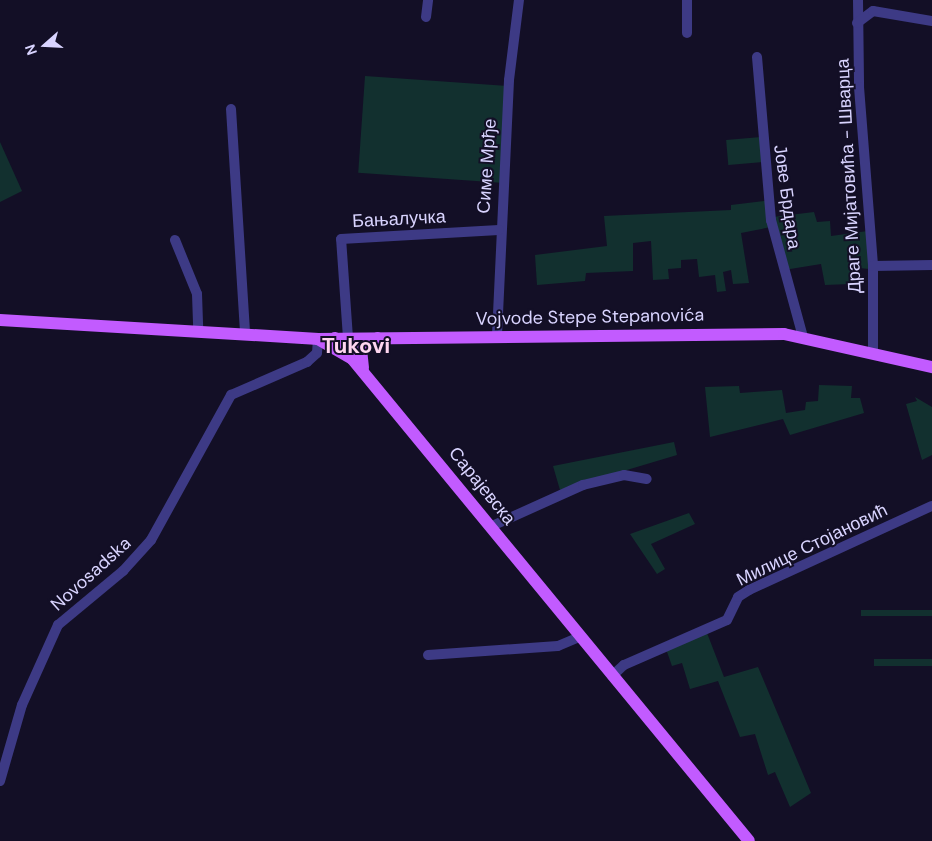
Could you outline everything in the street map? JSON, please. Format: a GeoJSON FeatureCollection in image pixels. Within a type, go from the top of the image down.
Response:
{"type":"FeatureCollection","features":[{"type":"Feature","properties":{"kind":"main road","name":"Vojvode Stepe Stepanovića"},"geometry":{"type":"LineString","coordinates":[[0,320],[198,329],[318,339],[741,333],[803,337],[873,351],[932,367]]}},
{"type":"Feature","properties":{"kind":"main road","name":"Сарајевска"},"geometry":{"type":"LineString","coordinates":[[335,338],[492,526],[612,676],[749,841]]}},
{"type":"Feature","properties":{"kind":"main road"},"geometry":{"type":"LineString","coordinates":[[365,372],[361,349],[378,338]]}},
{"type":"Feature","properties":{"kind":"main road"},"geometry":{"type":"LineString","coordinates":[[318,339],[354,360]]}},
{"type":"Feature","properties":{"kind":"street"},"geometry":{"type":"LineString","coordinates":[[426,17],[428,0]]}},
{"type":"Feature","properties":{"kind":"street","name":"Симе Мрђе"},"geometry":{"type":"LineString","coordinates":[[497,335],[499,230],[508,80],[519,0]]}},
{"type":"Feature","properties":{"kind":"street"},"geometry":{"type":"LineString","coordinates":[[687,0],[687,33]]}},
{"type":"Feature","properties":{"kind":"street","name":"Драге Мијатовића - Шварца"},"geometry":{"type":"LineString","coordinates":[[858,0],[857,23],[873,266],[873,351]]}},
{"type":"Feature","properties":{"kind":"street"},"geometry":{"type":"LineString","coordinates":[[857,23],[873,11],[932,21]]}},
{"type":"Feature","properties":{"kind":"street","name":"Јове Брдара"},"geometry":{"type":"LineString","coordinates":[[757,57],[771,220],[803,337]]}},
{"type":"Feature","properties":{"kind":"street"},"geometry":{"type":"LineString","coordinates":[[231,109],[245,332]]}},
{"type":"Feature","properties":{"kind":"street","name":"Бањалучка"},"geometry":{"type":"LineString","coordinates":[[348,338],[342,239],[499,230]]}},
{"type":"Feature","properties":{"kind":"street"},"geometry":{"type":"LineString","coordinates":[[175,240],[197,294],[198,329]]}},
{"type":"Feature","properties":{"kind":"street"},"geometry":{"type":"LineString","coordinates":[[873,266],[932,265]]}},
{"type":"Feature","properties":{"kind":"street","name":"Novosadska"},"geometry":{"type":"LineString","coordinates":[[0,781],[22,704],[58,625],[123,571],[151,540],[231,395],[306,362],[318,353],[318,339]]}},
{"type":"Feature","properties":{"kind":"street"},"geometry":{"type":"LineString","coordinates":[[492,526],[583,485],[624,475],[647,478]]}},
{"type":"Feature","properties":{"kind":"street","name":"Милице Стојановић"},"geometry":{"type":"LineString","coordinates":[[612,676],[624,665],[727,620],[738,597],[749,590],[932,506]]}},
{"type":"Feature","properties":{"kind":"street"},"geometry":{"type":"LineString","coordinates":[[428,655],[558,646],[581,636]]}},
{"type":"Feature","properties":{"kind":"green space"},"geometry":{"type":"Polygon","coordinates":[[[365,76],[508,86],[501,183],[358,173],[365,76]]]}},
{"type":"Feature","properties":{"kind":"green space"},"geometry":{"type":"Polygon","coordinates":[[[761,137],[763,162],[728,165],[726,140],[761,137]]]}},
{"type":"Feature","properties":{"kind":"green space"},"geometry":{"type":"Polygon","coordinates":[[[0,142],[22,191],[0,202],[0,142]]]}},
{"type":"Feature","properties":{"kind":"green space"},"geometry":{"type":"Polygon","coordinates":[[[771,200],[773,217],[814,212],[817,222],[830,221],[831,236],[868,231],[869,269],[850,267],[850,284],[825,285],[821,264],[784,270],[771,227],[741,233],[749,283],[733,284],[731,270],[723,272],[726,291],[717,292],[715,275],[699,277],[697,259],[681,260],[681,268],[668,269],[669,279],[653,280],[651,241],[633,243],[633,271],[586,273],[585,281],[537,285],[535,255],[607,246],[604,216],[731,210],[731,205],[771,200]]]}},
{"type":"Feature","properties":{"kind":"green space"},"geometry":{"type":"Polygon","coordinates":[[[819,385],[852,386],[851,398],[860,398],[864,413],[790,435],[783,419],[710,437],[705,387],[739,386],[740,393],[782,390],[786,413],[805,410],[806,402],[818,401],[819,385]]]}},
{"type":"Feature","properties":{"kind":"green space"},"geometry":{"type":"Polygon","coordinates":[[[915,397],[932,407],[932,455],[922,460],[906,404],[917,401],[915,397]]]}},
{"type":"Feature","properties":{"kind":"green space"},"geometry":{"type":"Polygon","coordinates":[[[674,442],[677,455],[560,490],[553,466],[674,442]]]}},
{"type":"Feature","properties":{"kind":"green space"},"geometry":{"type":"Polygon","coordinates":[[[689,513],[695,524],[651,544],[665,569],[657,574],[630,534],[689,513]]]}},
{"type":"Feature","properties":{"kind":"green space"},"geometry":{"type":"Polygon","coordinates":[[[861,610],[932,610],[932,616],[861,616],[861,610]]]}},
{"type":"Feature","properties":{"kind":"green space"},"geometry":{"type":"Polygon","coordinates":[[[707,633],[724,677],[758,667],[811,793],[790,807],[775,772],[768,775],[755,734],[740,737],[718,681],[690,689],[682,663],[672,666],[666,649],[707,633]]]}},
{"type":"Feature","properties":{"kind":"green space"},"geometry":{"type":"Polygon","coordinates":[[[874,659],[932,659],[932,666],[874,666],[874,659]]]}},
{"type":"Feature","properties":{"kind":"district","name":"Tukovi"},"geometry":{"type":"Point","coordinates":[356,346]}}]}
